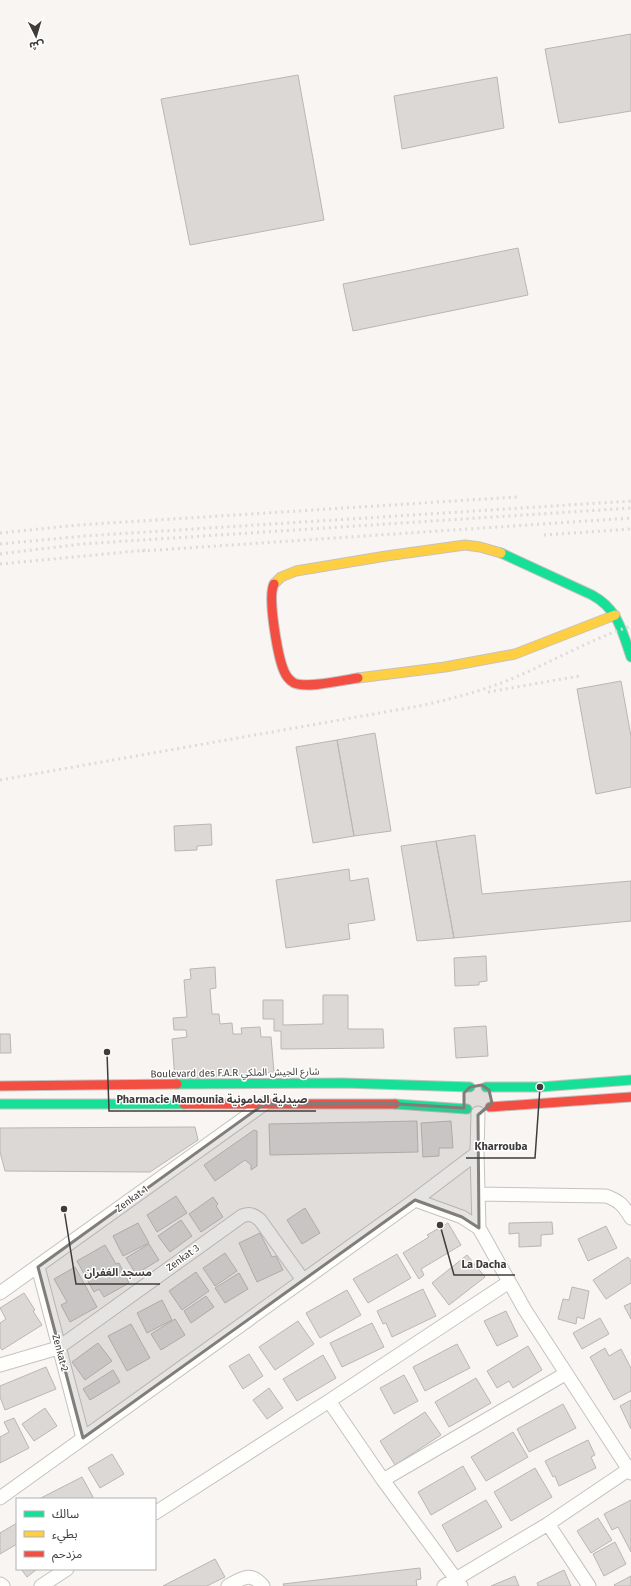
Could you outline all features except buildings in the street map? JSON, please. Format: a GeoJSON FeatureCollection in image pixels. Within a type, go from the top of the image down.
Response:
{"type":"FeatureCollection","features":[{"type":"Feature","properties":{"kind":"main road"},"geometry":{"type":"LineString","coordinates":[[615,615],[515,654],[445,666],[308,685],[294,683],[288,678],[284,670],[275,636],[272,588],[275,581],[282,575],[296,572],[393,555],[465,545],[476,546],[501,552],[521,561],[595,597],[608,606],[615,615],[631,657]]}},
{"type":"Feature","properties":{"kind":"main road","name":"Boulevard des F.A.R شارع الجيش الملكي"},"geometry":{"type":"LineString","coordinates":[[490,1097],[540,1087],[631,1080]]}},
{"type":"Feature","properties":{"kind":"main road","name":"Boulevard des F.A.R شارع الجيش الملكي"},"geometry":{"type":"LineString","coordinates":[[0,1086],[343,1082],[470,1087],[478,1084],[490,1097],[631,1097]]}},
{"type":"Feature","properties":{"kind":"main road"},"geometry":{"type":"LineString","coordinates":[[0,1104],[382,1103],[468,1105],[464,1093],[470,1087]]}},
{"type":"Feature","properties":{"kind":"main road","name":"Boulevard des F.A.R شارع الجيش الملكي"},"geometry":{"type":"LineString","coordinates":[[468,1105],[482,1112],[490,1097]]}},
{"type":"Feature","properties":{"kind":"street","name":"Zenkat 1"},"geometry":{"type":"LineString","coordinates":[[0,1293],[264,1104]]}},
{"type":"Feature","properties":{"kind":"street"},"geometry":{"type":"LineString","coordinates":[[444,1586],[458,1582],[630,1470],[565,1374],[509,1282],[480,1228],[477,1154],[468,1105]]}},
{"type":"Feature","properties":{"kind":"street"},"geometry":{"type":"LineString","coordinates":[[0,1498],[477,1154]]}},
{"type":"Feature","properties":{"kind":"street"},"geometry":{"type":"LineString","coordinates":[[478,1194],[606,1196],[617,1200],[625,1208],[631,1218]]}},
{"type":"Feature","properties":{"kind":"street"},"geometry":{"type":"LineString","coordinates":[[415,1200],[462,1217],[480,1228]]}},
{"type":"Feature","properties":{"kind":"street","name":"Zenkat 3"},"geometry":{"type":"LineString","coordinates":[[0,1365],[58,1348],[242,1216],[248,1214],[255,1216],[260,1220],[303,1280]]}},
{"type":"Feature","properties":{"kind":"street","name":"Zenkat 2"},"geometry":{"type":"LineString","coordinates":[[38,1267],[58,1348],[83,1438]]}},
{"type":"Feature","properties":{"kind":"street"},"geometry":{"type":"LineString","coordinates":[[156,1512],[329,1401],[509,1282]]}},
{"type":"Feature","properties":{"kind":"street"},"geometry":{"type":"LineString","coordinates":[[383,1480],[565,1374]]}},
{"type":"Feature","properties":{"kind":"street"},"geometry":{"type":"LineString","coordinates":[[329,1401],[383,1480],[458,1582]]}},
{"type":"Feature","properties":{"kind":"street"},"geometry":{"type":"LineString","coordinates":[[548,1524],[589,1586]]}},
{"type":"Feature","properties":{"kind":"street"},"geometry":{"type":"LineString","coordinates":[[41,1586],[65,1570]]}},
{"type":"Feature","properties":{"kind":"street"},"geometry":{"type":"LineString","coordinates":[[228,1586],[242,1578],[249,1577],[258,1581],[263,1586]]}},
{"type":"Feature","properties":{"kind":"highlighted area"},"geometry":{"type":"Polygon","coordinates":[[[482,1085],[489,1090],[492,1103],[478,1115],[479,1228],[462,1217],[415,1200],[83,1438],[38,1267],[264,1104],[382,1103],[464,1108],[464,1093],[470,1087],[482,1085]]]}},
{"type":"Feature","properties":{"kind":"railway"},"geometry":{"type":"LineString","coordinates":[[0,533],[78,525],[517,497]]}},
{"type":"Feature","properties":{"kind":"railway"},"geometry":{"type":"LineString","coordinates":[[0,544],[84,536],[631,501]]}},
{"type":"Feature","properties":{"kind":"railway"},"geometry":{"type":"LineString","coordinates":[[0,554],[81,544],[631,508]]}},
{"type":"Feature","properties":{"kind":"railway"},"geometry":{"type":"LineString","coordinates":[[142,551],[631,518]]}},
{"type":"Feature","properties":{"kind":"railway"},"geometry":{"type":"LineString","coordinates":[[544,535],[631,529]]}},
{"type":"Feature","properties":{"kind":"railway"},"geometry":{"type":"LineString","coordinates":[[0,564],[147,550]]}},
{"type":"Feature","properties":{"kind":"railway"},"geometry":{"type":"LineString","coordinates":[[0,780],[419,706],[440,701],[501,683],[598,639],[631,626]]}},
{"type":"Feature","properties":{"kind":"railway"},"geometry":{"type":"LineString","coordinates":[[488,692],[579,676]]}},
{"type":"Feature","properties":{"kind":"traffic: fast"},"geometry":{"type":"LineString","coordinates":[[501,553],[592,595],[601,601],[608,607],[618,622],[631,657]]}},
{"type":"Feature","properties":{"kind":"traffic: fast"},"geometry":{"type":"LineString","coordinates":[[486,1087],[540,1087],[631,1080]]}},
{"type":"Feature","properties":{"kind":"traffic: fast"},"geometry":{"type":"LineString","coordinates":[[177,1084],[343,1083],[470,1087]]}},
{"type":"Feature","properties":{"kind":"traffic: fast"},"geometry":{"type":"LineString","coordinates":[[0,1104],[184,1104]]}},
{"type":"Feature","properties":{"kind":"traffic: fast"},"geometry":{"type":"LineString","coordinates":[[395,1104],[467,1109]]}},
{"type":"Feature","properties":{"kind":"traffic: slow"},"geometry":{"type":"LineString","coordinates":[[274,584],[281,577],[296,571],[465,545],[480,547],[501,553]]}},
{"type":"Feature","properties":{"kind":"traffic: slow"},"geometry":{"type":"LineString","coordinates":[[358,678],[445,667],[515,654],[615,615]]}},
{"type":"Feature","properties":{"kind":"traffic: jam"},"geometry":{"type":"LineString","coordinates":[[274,584],[272,601],[276,641],[285,673],[289,679],[294,683],[307,685],[325,684],[358,678]]}},
{"type":"Feature","properties":{"kind":"traffic: jam"},"geometry":{"type":"LineString","coordinates":[[0,1086],[177,1084]]}},
{"type":"Feature","properties":{"kind":"traffic: jam"},"geometry":{"type":"LineString","coordinates":[[490,1107],[631,1097]]}},
{"type":"Feature","properties":{"kind":"traffic: jam"},"geometry":{"type":"LineString","coordinates":[[184,1104],[395,1104]]}},
{"type":"Feature","properties":{"kind":"place","name":"Pharmacie Mamounia صيدلية المامونية"},"geometry":{"type":"Point","coordinates":[107,1052]}},
{"type":"Feature","properties":{"kind":"place","name":"Kharrouba"},"geometry":{"type":"Point","coordinates":[540,1087]}},
{"type":"Feature","properties":{"kind":"place","name":"مسجد الغفران"},"geometry":{"type":"Point","coordinates":[64,1209]}},
{"type":"Feature","properties":{"kind":"place","name":"La Dacha"},"geometry":{"type":"Point","coordinates":[440,1225]}}]}
